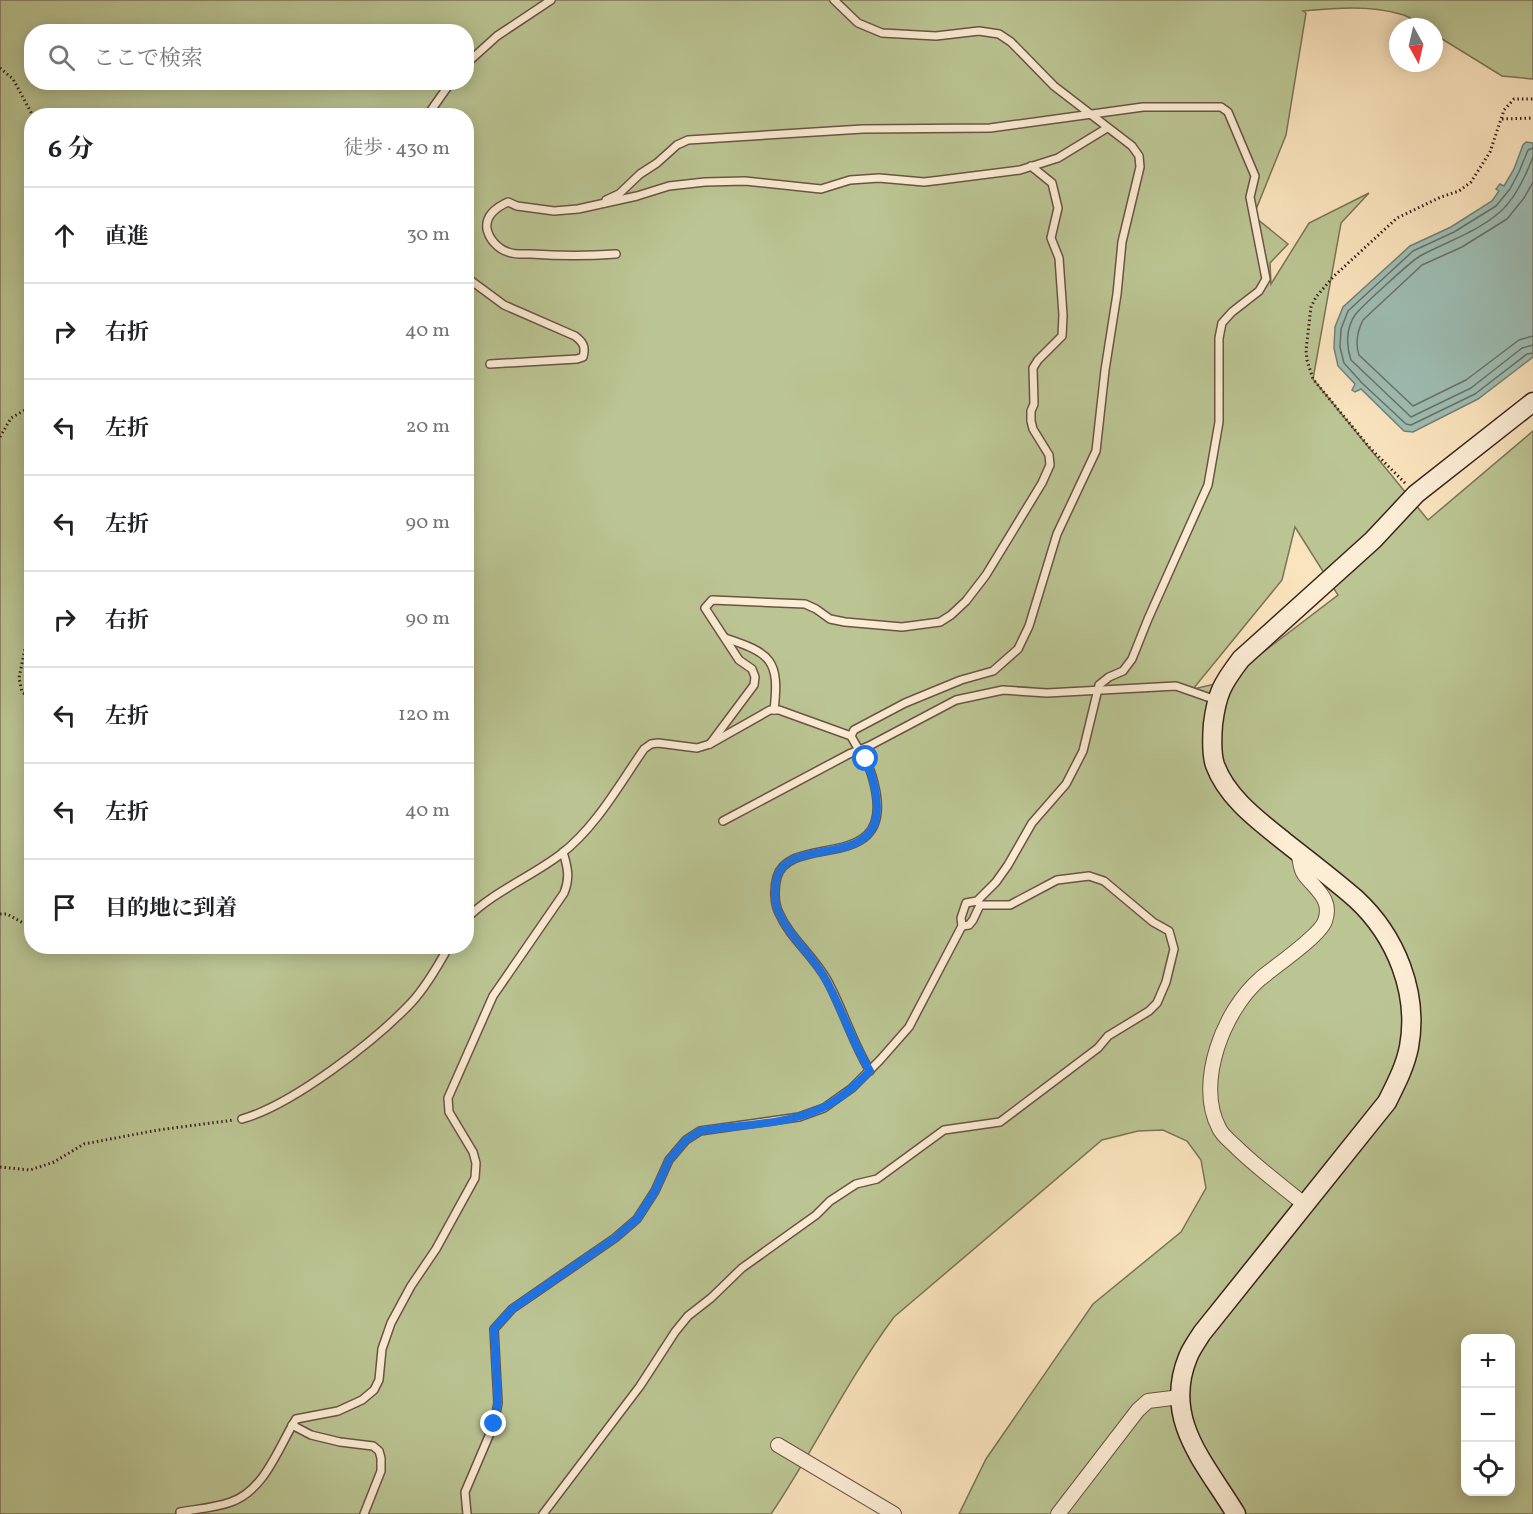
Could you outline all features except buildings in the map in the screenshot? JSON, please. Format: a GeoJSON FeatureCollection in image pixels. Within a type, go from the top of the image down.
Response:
{"type":"FeatureCollection","features":[{"type":"Feature","properties":{"kind":"street"},"geometry":{"type":"LineString","coordinates":[[1236,1514],[1198,1456],[1187,1434],[1180,1397],[1182,1374],[1188,1355],[1202,1333],[1387,1102],[1401,1074],[1409,1046],[1411,1020],[1405,974],[1387,937],[1357,900],[1253,816],[1227,787],[1215,764],[1212,738],[1216,700],[1224,682],[1241,659],[1373,540],[1416,494],[1533,402]]}},
{"type":"Feature","properties":{"kind":"street"},"geometry":{"type":"LineString","coordinates":[[1298,852],[1302,873],[1319,890],[1326,904],[1325,922],[1312,937],[1243,995],[1226,1023],[1216,1053],[1210,1087],[1211,1109],[1220,1130],[1244,1155],[1304,1204]]}},
{"type":"Feature","properties":{"kind":"street"},"geometry":{"type":"LineString","coordinates":[[1058,1514],[1138,1410],[1148,1401],[1180,1397]]}},
{"type":"Feature","properties":{"kind":"street"},"geometry":{"type":"LineString","coordinates":[[778,1445],[894,1514]]}},
{"type":"Feature","properties":{"kind":"lane"},"geometry":{"type":"LineString","coordinates":[[474,57],[497,36],[551,0]]}},
{"type":"Feature","properties":{"kind":"lane"},"geometry":{"type":"LineString","coordinates":[[834,0],[858,23],[882,33],[936,36],[980,31],[999,34],[1011,42],[1054,86],[1132,146],[1139,156],[1140,167],[1122,242],[1096,451],[1057,534],[1029,626],[1018,649],[993,671],[961,680],[904,703],[862,724],[854,730],[851,736]]}},
{"type":"Feature","properties":{"kind":"lane"},"geometry":{"type":"LineString","coordinates":[[433,108],[445,90]]}},
{"type":"Feature","properties":{"kind":"lane"},"geometry":{"type":"LineString","coordinates":[[605,203],[606,200],[620,194],[640,174],[657,163],[677,145],[688,140],[863,129],[990,128],[1143,107],[1221,107],[1228,112],[1256,176],[1250,196],[1266,279],[1259,291],[1222,323],[1219,338],[1219,422],[1208,485],[1132,659],[1123,671],[1098,685],[1083,751],[1066,784],[1032,823],[1008,865],[978,903],[973,920],[969,925],[962,926]]}},
{"type":"Feature","properties":{"kind":"lane"},"geometry":{"type":"LineString","coordinates":[[616,254],[582,256],[507,252],[495,244],[489,236],[486,225],[490,214],[508,202],[517,206],[554,211],[578,210],[669,186],[705,182],[746,180],[821,189],[850,180],[879,178],[924,182],[1032,166],[1058,158],[1107,128]]}},
{"type":"Feature","properties":{"kind":"lane"},"geometry":{"type":"LineString","coordinates":[[710,744],[754,685],[755,676],[752,669],[739,660],[705,608],[712,600],[805,604],[830,619],[845,622],[902,627],[940,622],[966,601],[999,556],[1030,504],[1050,465],[1049,455],[1033,429],[1031,421],[1034,404],[1034,368],[1038,360],[1062,336],[1063,315],[1059,258],[1052,237],[1058,208],[1052,183],[1032,166]]}},
{"type":"Feature","properties":{"kind":"lane"},"geometry":{"type":"LineString","coordinates":[[474,283],[504,305],[575,336],[583,341],[585,351],[583,357],[577,359],[490,364]]}},
{"type":"Feature","properties":{"kind":"lane"},"geometry":{"type":"LineString","coordinates":[[725,638],[746,645],[771,661],[776,678],[774,710]]}},
{"type":"Feature","properties":{"kind":"lane"},"geometry":{"type":"LineString","coordinates":[[723,820],[956,700],[1003,690],[1047,693],[1176,686],[1216,700]]}},
{"type":"Feature","properties":{"kind":"lane"},"geometry":{"type":"LineString","coordinates":[[474,912],[486,901],[563,852],[576,841],[605,806],[644,749],[651,744],[697,748],[710,744],[762,713],[774,710],[851,736],[866,759],[876,793],[876,814],[871,832],[858,843],[798,858],[786,864],[777,875],[775,894],[777,910],[788,931],[810,953],[826,978],[861,1057],[870,1071]]}},
{"type":"Feature","properties":{"kind":"lane"},"geometry":{"type":"LineString","coordinates":[[180,1512],[231,1502],[246,1494],[259,1482],[296,1419],[338,1411],[362,1400],[374,1390],[379,1380],[382,1349],[391,1323],[411,1286],[436,1249],[475,1178],[476,1163],[473,1152],[449,1112],[448,1098],[493,996],[564,893],[569,881],[563,852]]}},
{"type":"Feature","properties":{"kind":"lane"},"geometry":{"type":"LineString","coordinates":[[467,1514],[465,1492],[490,1434],[498,1402],[494,1329],[512,1309],[615,1238],[637,1219],[655,1191],[669,1160],[686,1140],[700,1131],[800,1117],[824,1108],[852,1088],[909,1027],[962,926],[963,907],[966,903],[971,901],[1010,905],[1057,880],[1089,876],[1104,881],[1153,922],[1169,931],[1174,949],[1166,982],[1157,1003],[1149,1011],[1108,1036],[1098,1048],[1000,1122],[944,1130],[877,1179],[856,1184],[830,1201],[816,1215],[742,1268],[711,1298],[688,1316],[640,1386],[543,1514]]}},
{"type":"Feature","properties":{"kind":"lane"},"geometry":{"type":"LineString","coordinates":[[242,1119],[257,1115],[280,1103],[380,1033],[424,987],[444,954]]}},
{"type":"Feature","properties":{"kind":"lane"},"geometry":{"type":"LineString","coordinates":[[292,1425],[311,1435],[340,1442],[373,1446],[378,1451],[381,1458],[381,1471],[364,1514]]}},
{"type":"Feature","properties":{"kind":"path"},"geometry":{"type":"LineString","coordinates":[[0,68],[13,78],[29,108]]}},
{"type":"Feature","properties":{"kind":"path"},"geometry":{"type":"LineString","coordinates":[[1416,494],[1370,448],[1313,379],[1307,360],[1308,318],[1316,297],[1333,277],[1397,218],[1441,196],[1459,191],[1471,182],[1490,152],[1504,110],[1514,99],[1533,99]]}},
{"type":"Feature","properties":{"kind":"path"},"geometry":{"type":"LineString","coordinates":[[1501,119],[1533,118]]}},
{"type":"Feature","properties":{"kind":"path"},"geometry":{"type":"LineString","coordinates":[[0,437],[11,418],[24,411]]}},
{"type":"Feature","properties":{"kind":"path"},"geometry":{"type":"LineString","coordinates":[[24,653],[19,678],[24,693]]}},
{"type":"Feature","properties":{"kind":"path"},"geometry":{"type":"LineString","coordinates":[[0,914],[7,914],[24,924]]}},
{"type":"Feature","properties":{"kind":"path"},"geometry":{"type":"LineString","coordinates":[[0,1167],[30,1170],[54,1162],[84,1144],[158,1130],[242,1119]]}},
{"type":"Feature","properties":{"kind":"green space"},"geometry":{"type":"Polygon","coordinates":[[[0,0],[1533,0],[1533,79],[1502,76],[1443,40],[1443,18],[1411,18],[1388,11],[1364,8],[1303,11],[1306,13],[1286,135],[1255,212],[1256,218],[1288,244],[1270,263],[1271,284],[1309,223],[1369,193],[1341,223],[1313,379],[1428,520],[1533,431],[1533,1514],[959,1514],[986,1459],[1093,1304],[1181,1232],[1206,1188],[1201,1160],[1187,1141],[1163,1130],[1138,1131],[1102,1140],[894,1317],[861,1365],[771,1514],[0,1514],[0,0]],[[1295,527],[1282,580],[1193,689],[1224,682],[1338,595],[1295,527]]]}},
{"type":"Feature","properties":{"kind":"water"},"geometry":{"type":"Polygon","coordinates":[[[1526,142],[1533,143],[1533,357],[1478,399],[1413,432],[1404,431],[1361,389],[1355,392],[1352,390],[1355,384],[1338,366],[1334,348],[1335,327],[1343,307],[1410,246],[1451,227],[1492,201],[1499,191],[1496,189],[1500,184],[1504,186],[1514,169],[1526,142]]]}},
{"type":"Feature","properties":{"kind":"route"},"geometry":{"type":"LineString","coordinates":[[494,1424],[498,1402],[494,1329],[512,1309],[615,1238],[637,1219],[655,1191],[669,1160],[686,1140],[700,1131],[800,1117],[824,1108],[852,1088],[870,1071],[861,1057],[826,978],[810,953],[788,931],[777,910],[775,894],[777,875],[786,864],[798,858],[858,843],[871,832],[876,814],[876,793],[866,759]]}}]}
